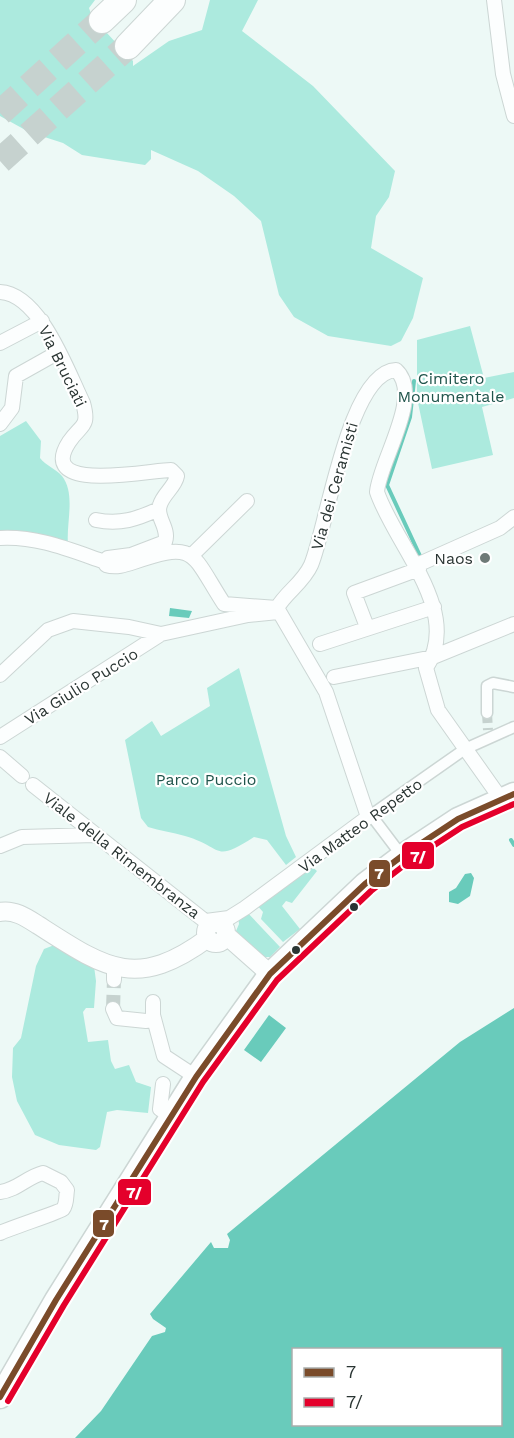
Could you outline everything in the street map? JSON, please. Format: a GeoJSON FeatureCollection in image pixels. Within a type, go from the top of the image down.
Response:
{"type":"FeatureCollection","features":[{"type":"Feature","properties":{"kind":"highway"},"geometry":{"type":"LineString","coordinates":[[102,20],[123,0]]}},
{"type":"Feature","properties":{"kind":"highway"},"geometry":{"type":"LineString","coordinates":[[128,46],[172,0]]}},
{"type":"Feature","properties":{"kind":"main road"},"geometry":{"type":"LineString","coordinates":[[0,1397],[56,1300],[196,1077],[270,974],[364,884],[458,819],[507,797]]}},
{"type":"Feature","properties":{"kind":"street"},"geometry":{"type":"LineString","coordinates":[[494,0],[503,74],[514,116]]}},
{"type":"Feature","properties":{"kind":"street","name":"Via Bruciati"},"geometry":{"type":"LineString","coordinates":[[0,292],[19,296],[42,321],[87,416],[84,427],[66,447],[63,457],[64,465],[69,472],[82,475],[130,476],[171,470],[175,472],[176,479],[159,509]]}},
{"type":"Feature","properties":{"kind":"street"},"geometry":{"type":"LineString","coordinates":[[0,344],[42,321]]}},
{"type":"Feature","properties":{"kind":"street"},"geometry":{"type":"LineString","coordinates":[[4,419],[16,376],[57,353]]}},
{"type":"Feature","properties":{"kind":"street","name":"Via dei Ceramisti"},"geometry":{"type":"LineString","coordinates":[[277,610],[298,585],[312,563],[352,420],[369,390],[381,376],[396,370],[403,379],[403,408],[377,492],[399,541],[418,569],[434,607],[436,618],[433,657],[426,668],[427,680],[438,711],[465,749],[507,797]]}},
{"type":"Feature","properties":{"kind":"street"},"geometry":{"type":"LineString","coordinates":[[0,403],[4,419]]}},
{"type":"Feature","properties":{"kind":"street"},"geometry":{"type":"LineString","coordinates":[[191,556],[247,501]]}},
{"type":"Feature","properties":{"kind":"street"},"geometry":{"type":"LineString","coordinates":[[96,520],[113,524],[134,520],[159,509],[167,530],[165,542],[131,555],[108,558],[105,562]]}},
{"type":"Feature","properties":{"kind":"street"},"geometry":{"type":"LineString","coordinates":[[418,569],[500,528],[514,517]]}},
{"type":"Feature","properties":{"kind":"street"},"geometry":{"type":"LineString","coordinates":[[368,627],[354,592],[418,569],[514,529]]}},
{"type":"Feature","properties":{"kind":"street"},"geometry":{"type":"LineString","coordinates":[[0,538],[46,541],[111,566],[122,566],[174,550],[191,556],[224,603],[277,610]]}},
{"type":"Feature","properties":{"kind":"street"},"geometry":{"type":"LineString","coordinates":[[320,644],[434,607]]}},
{"type":"Feature","properties":{"kind":"street"},"geometry":{"type":"LineString","coordinates":[[0,675],[48,630],[73,621],[129,627],[161,634],[277,610]]}},
{"type":"Feature","properties":{"kind":"street"},"geometry":{"type":"LineString","coordinates":[[277,610],[326,692],[370,816],[402,856]]}},
{"type":"Feature","properties":{"kind":"street"},"geometry":{"type":"LineString","coordinates":[[334,677],[433,657],[514,624]]}},
{"type":"Feature","properties":{"kind":"street","name":"Via Giulio Puccio"},"geometry":{"type":"LineString","coordinates":[[0,737],[161,634]]}},
{"type":"Feature","properties":{"kind":"street"},"geometry":{"type":"LineString","coordinates":[[487,713],[487,686],[493,683],[514,687]]}},
{"type":"Feature","properties":{"kind":"street","name":"Via Matteo Repetto"},"geometry":{"type":"LineString","coordinates":[[212,930],[488,733],[514,727]]}},
{"type":"Feature","properties":{"kind":"street","name":"Viale della Rimembranza"},"geometry":{"type":"LineString","coordinates":[[0,758],[212,930]]}},
{"type":"Feature","properties":{"kind":"street"},"geometry":{"type":"LineString","coordinates":[[0,846],[22,837],[94,835]]}},
{"type":"Feature","properties":{"kind":"street"},"geometry":{"type":"LineString","coordinates":[[0,912],[22,915],[114,974],[154,967],[180,957],[212,930],[270,974]]}},
{"type":"Feature","properties":{"kind":"street"},"geometry":{"type":"LineString","coordinates":[[153,1002],[153,1015],[164,1056],[196,1077]]}},
{"type":"Feature","properties":{"kind":"street"},"geometry":{"type":"LineString","coordinates":[[113,1009],[117,1018],[146,1021]]}},
{"type":"Feature","properties":{"kind":"street"},"geometry":{"type":"LineString","coordinates":[[163,1083],[160,1109],[173,1117]]}},
{"type":"Feature","properties":{"kind":"street"},"geometry":{"type":"LineString","coordinates":[[0,1192],[13,1190],[32,1176],[43,1173],[61,1182],[67,1190],[65,1204],[59,1211],[20,1223],[0,1233]]}},
{"type":"Feature","properties":{"kind":"green space"},"geometry":{"type":"Polygon","coordinates":[[[0,0],[95,0],[89,8],[92,17],[133,61],[133,66],[169,41],[202,30],[210,0],[258,0],[242,31],[313,86],[395,171],[389,197],[376,216],[371,248],[423,278],[413,318],[401,341],[391,346],[328,336],[294,317],[279,295],[261,221],[234,196],[198,171],[151,150],[151,159],[145,165],[82,155],[63,143],[29,132],[0,116],[0,0]]]}},
{"type":"Feature","properties":{"kind":"green space","name":"Cimitero Monumentale"},"geometry":{"type":"Polygon","coordinates":[[[470,326],[484,378],[514,372],[514,398],[482,407],[493,455],[432,469],[417,398],[417,340],[470,326]]]}},
{"type":"Feature","properties":{"kind":"green space"},"geometry":{"type":"Polygon","coordinates":[[[26,421],[41,441],[40,458],[62,476],[69,491],[68,544],[0,532],[0,436],[26,421]]]}},
{"type":"Feature","properties":{"kind":"green space","name":"Parco Puccio"},"geometry":{"type":"Polygon","coordinates":[[[239,668],[286,836],[296,857],[286,865],[267,840],[254,837],[231,850],[218,851],[197,840],[148,827],[141,818],[125,740],[152,721],[161,736],[210,706],[207,688],[239,668]]]}},
{"type":"Feature","properties":{"kind":"green space"},"geometry":{"type":"Polygon","coordinates":[[[310,865],[317,871],[292,903],[286,901],[282,906],[300,929],[283,942],[261,919],[263,912],[256,904],[310,865]]]}},
{"type":"Feature","properties":{"kind":"green space"},"geometry":{"type":"Polygon","coordinates":[[[246,911],[280,947],[270,957],[262,957],[236,931],[239,924],[238,915],[246,911]]]}},
{"type":"Feature","properties":{"kind":"green space"},"geometry":{"type":"Polygon","coordinates":[[[57,944],[94,966],[96,981],[94,1008],[86,1008],[83,1012],[88,1042],[108,1040],[111,1061],[115,1069],[129,1065],[136,1082],[151,1087],[148,1113],[117,1110],[107,1112],[100,1147],[96,1150],[59,1145],[35,1135],[17,1101],[12,1077],[13,1048],[21,1038],[36,966],[44,949],[57,944]]]}},
{"type":"Feature","properties":{"kind":"shaded area"},"geometry":{"type":"Polygon","coordinates":[[[170,608],[192,611],[189,618],[169,616],[170,608]]]}},
{"type":"Feature","properties":{"kind":"shaded area"},"geometry":{"type":"Polygon","coordinates":[[[471,873],[474,878],[470,896],[458,904],[449,902],[449,892],[456,888],[465,874],[471,873]]]}},
{"type":"Feature","properties":{"kind":"shaded area"},"geometry":{"type":"Polygon","coordinates":[[[514,1008],[514,1438],[75,1438],[101,1411],[152,1336],[165,1332],[166,1328],[150,1314],[211,1242],[214,1248],[228,1248],[230,1240],[227,1234],[460,1042],[514,1008]]]}},
{"type":"Feature","properties":{"kind":"shaded area"},"geometry":{"type":"Polygon","coordinates":[[[269,1015],[286,1028],[261,1062],[244,1050],[269,1015]]]}},
{"type":"Feature","properties":{"kind":"waterway"},"geometry":{"type":"LineString","coordinates":[[414,381],[410,417],[387,485],[421,558]]}},
{"type":"Feature","properties":{"kind":"waterway"},"geometry":{"type":"LineString","coordinates":[[511,840],[514,845]]}},
{"type":"Feature","properties":{"kind":"tunnel"},"geometry":{"type":"LineString","coordinates":[[0,113],[102,20]]}},
{"type":"Feature","properties":{"kind":"tunnel"},"geometry":{"type":"LineString","coordinates":[[0,161],[128,46]]}},
{"type":"Feature","properties":{"kind":"tunnel"},"geometry":{"type":"LineString","coordinates":[[487,713],[488,730]]}},
{"type":"Feature","properties":{"kind":"tunnel"},"geometry":{"type":"LineString","coordinates":[[113,1009],[114,980]]}},
{"type":"Feature","properties":{"kind":"transit line","name":"7"},"geometry":{"type":"LineString","coordinates":[[0,1397],[56,1300],[196,1077],[270,974],[365,884],[402,856],[458,819],[514,794]]}},
{"type":"Feature","properties":{"kind":"transit line","name":"7/"},"geometry":{"type":"LineString","coordinates":[[8,1401],[64,1305],[203,1082],[277,980],[371,891],[407,863],[462,827],[514,804]]}},
{"type":"Feature","properties":{"kind":"place","name":"Naos"},"geometry":{"type":"Point","coordinates":[485,558]}}]}
